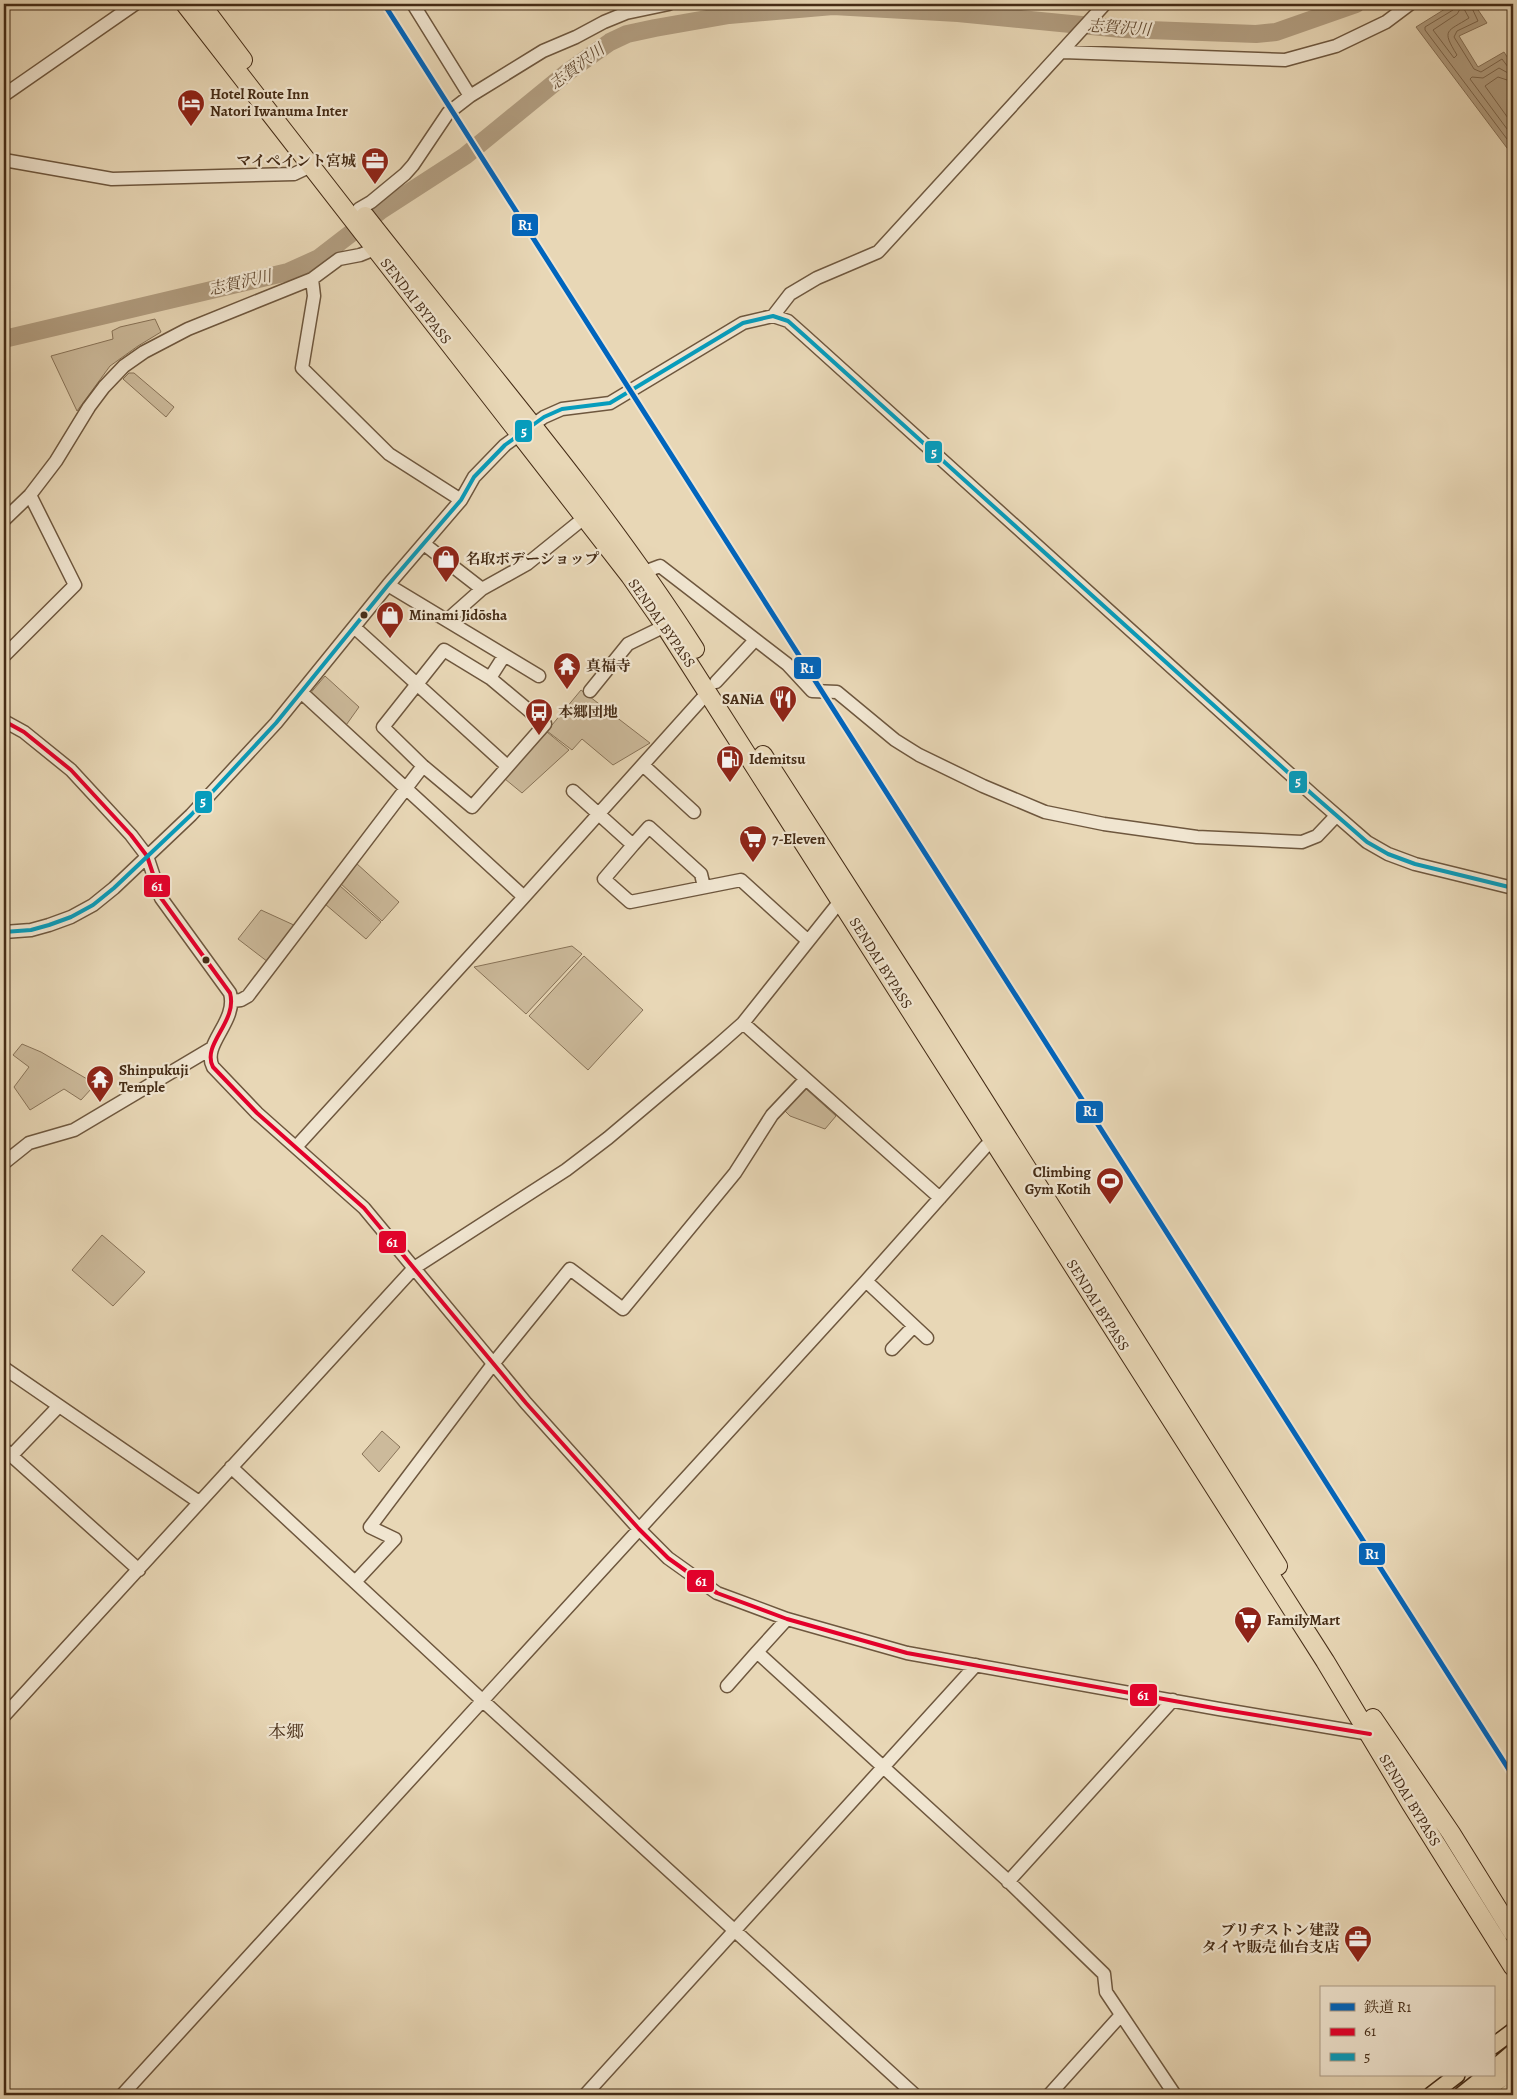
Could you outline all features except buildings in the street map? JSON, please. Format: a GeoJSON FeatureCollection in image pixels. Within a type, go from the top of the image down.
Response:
{"type":"FeatureCollection","features":[{"type":"Feature","properties":{"kind":"highway","name":"SENDAI BYPASS"},"geometry":{"type":"LineString","coordinates":[[185,4],[311,166],[357,213]]}},
{"type":"Feature","properties":{"kind":"highway","name":"SENDAI BYPASS"},"geometry":{"type":"LineString","coordinates":[[201,4],[357,213],[371,237],[526,430],[584,518],[712,686],[998,1136],[1376,1722],[1451,1832],[1513,1933]]}},
{"type":"Feature","properties":{"kind":"highway","name":"SENDAI BYPASS"},"geometry":{"type":"LineString","coordinates":[[526,430],[576,480],[644,572],[841,900],[998,1136],[1513,1967]]}},
{"type":"Feature","properties":{"kind":"main road"},"geometry":{"type":"LineString","coordinates":[[1494,2045],[1513,2031]]}},
{"type":"Feature","properties":{"kind":"main road"},"geometry":{"type":"LineString","coordinates":[[1494,2068],[1513,2052]]}},
{"type":"Feature","properties":{"kind":"main road"},"geometry":{"type":"LineString","coordinates":[[1481,2095],[1513,2070]]}},
{"type":"Feature","properties":{"kind":"main road"},"geometry":{"type":"LineString","coordinates":[[1431,2095],[1456,2076]]}},
{"type":"Feature","properties":{"kind":"main road"},"geometry":{"type":"LineString","coordinates":[[1461,2095],[1485,2076]]}},
{"type":"Feature","properties":{"kind":"main road"},"geometry":{"type":"LineString","coordinates":[[1506,2095],[1513,2089]]}},
{"type":"Feature","properties":{"kind":"street"},"geometry":{"type":"LineString","coordinates":[[4,96],[135,4]]}},
{"type":"Feature","properties":{"kind":"street"},"geometry":{"type":"LineString","coordinates":[[413,4],[470,96]]}},
{"type":"Feature","properties":{"kind":"street"},"geometry":{"type":"LineString","coordinates":[[357,213],[405,174],[448,113],[470,96],[542,51],[576,37],[604,22],[626,13],[669,4]]}},
{"type":"Feature","properties":{"kind":"street"},"geometry":{"type":"LineString","coordinates":[[1065,50],[1285,60],[1336,46],[1386,22],[1410,4]]}},
{"type":"Feature","properties":{"kind":"street"},"geometry":{"type":"LineString","coordinates":[[774,316],[790,294],[817,278],[878,252],[1065,50],[1104,5]]}},
{"type":"Feature","properties":{"kind":"street"},"geometry":{"type":"LineString","coordinates":[[4,160],[112,179],[294,174],[311,166]]}},
{"type":"Feature","properties":{"kind":"street"},"geometry":{"type":"LineString","coordinates":[[4,520],[30,495],[56,462],[89,407],[104,387],[124,366],[144,352],[183,331],[312,279],[339,259],[360,255],[371,237]]}},
{"type":"Feature","properties":{"kind":"street"},"geometry":{"type":"LineString","coordinates":[[312,279],[314,296],[302,368],[389,454],[461,500]]}},
{"type":"Feature","properties":{"kind":"street"},"geometry":{"type":"LineString","coordinates":[[4,932],[31,930],[71,917],[93,905],[191,815],[270,729],[388,585],[461,500],[474,477],[491,458],[526,430],[544,417],[562,409],[610,403],[743,323],[774,316],[788,322],[806,337],[1367,842],[1388,854],[1414,864],[1513,888]]}},
{"type":"Feature","properties":{"kind":"street"},"geometry":{"type":"LineString","coordinates":[[4,656],[75,585],[30,495]]}},
{"type":"Feature","properties":{"kind":"street"},"geometry":{"type":"LineString","coordinates":[[447,620],[482,589],[527,564],[584,518]]}},
{"type":"Feature","properties":{"kind":"street"},"geometry":{"type":"LineString","coordinates":[[424,544],[482,589]]}},
{"type":"Feature","properties":{"kind":"street"},"geometry":{"type":"LineString","coordinates":[[644,572],[660,566],[787,664],[812,692],[837,692],[895,740],[919,755],[983,786],[1045,812],[1104,824],[1197,837],[1302,842],[1317,836],[1336,816]]}},
{"type":"Feature","properties":{"kind":"street"},"geometry":{"type":"LineString","coordinates":[[388,585],[539,676]]}},
{"type":"Feature","properties":{"kind":"street"},"geometry":{"type":"LineString","coordinates":[[590,691],[628,644],[666,626]]}},
{"type":"Feature","properties":{"kind":"street"},"geometry":{"type":"LineString","coordinates":[[354,627],[507,766]]}},
{"type":"Feature","properties":{"kind":"street"},"geometry":{"type":"LineString","coordinates":[[296,1147],[644,766],[712,686],[755,640]]}},
{"type":"Feature","properties":{"kind":"street"},"geometry":{"type":"LineString","coordinates":[[444,650],[490,678],[545,724],[472,807],[423,766],[384,727],[416,684],[444,650]]}},
{"type":"Feature","properties":{"kind":"street"},"geometry":{"type":"LineString","coordinates":[[490,678],[504,656]]}},
{"type":"Feature","properties":{"kind":"street"},"geometry":{"type":"LineString","coordinates":[[300,692],[524,897]]}},
{"type":"Feature","properties":{"kind":"street"},"geometry":{"type":"LineString","coordinates":[[4,721],[32,738],[71,770],[147,856],[161,898],[230,993],[232,1001],[231,1011],[212,1048],[210,1058],[213,1067],[257,1113],[364,1208],[493,1364],[639,1529],[668,1558],[717,1593],[787,1619],[907,1653],[1370,1734]]}},
{"type":"Feature","properties":{"kind":"street"},"geometry":{"type":"LineString","coordinates":[[232,1001],[241,1000],[248,996],[423,766]]}},
{"type":"Feature","properties":{"kind":"street"},"geometry":{"type":"LineString","coordinates":[[644,766],[694,812]]}},
{"type":"Feature","properties":{"kind":"street"},"geometry":{"type":"LineString","coordinates":[[573,791],[633,845]]}},
{"type":"Feature","properties":{"kind":"street"},"geometry":{"type":"LineString","coordinates":[[704,887],[701,874],[649,827],[604,879],[630,902],[741,880],[807,940]]}},
{"type":"Feature","properties":{"kind":"street"},"geometry":{"type":"LineString","coordinates":[[4,1716],[414,1268],[566,1170],[660,1095],[742,1023],[841,900]]}},
{"type":"Feature","properties":{"kind":"street"},"geometry":{"type":"LineString","coordinates":[[742,1023],[940,1198]]}},
{"type":"Feature","properties":{"kind":"street"},"geometry":{"type":"LineString","coordinates":[[4,1163],[29,1143],[74,1130],[212,1048]]}},
{"type":"Feature","properties":{"kind":"street"},"geometry":{"type":"LineString","coordinates":[[355,1582],[395,1539],[370,1527],[493,1364],[570,1269],[623,1309],[734,1173],[772,1115],[806,1079]]}},
{"type":"Feature","properties":{"kind":"street"},"geometry":{"type":"LineString","coordinates":[[122,2095],[998,1136]]}},
{"type":"Feature","properties":{"kind":"street"},"geometry":{"type":"LineString","coordinates":[[866,1281],[927,1338]]}},
{"type":"Feature","properties":{"kind":"street"},"geometry":{"type":"LineString","coordinates":[[892,1349],[914,1326]]}},
{"type":"Feature","properties":{"kind":"street"},"geometry":{"type":"LineString","coordinates":[[4,1368],[58,1407],[199,1502]]}},
{"type":"Feature","properties":{"kind":"street"},"geometry":{"type":"LineString","coordinates":[[58,1407],[7,1452],[139,1570]]}},
{"type":"Feature","properties":{"kind":"street"},"geometry":{"type":"LineString","coordinates":[[231,1468],[915,2095]]}},
{"type":"Feature","properties":{"kind":"street"},"geometry":{"type":"LineString","coordinates":[[727,1686],[787,1619]]}},
{"type":"Feature","properties":{"kind":"street"},"geometry":{"type":"LineString","coordinates":[[757,1652],[883,1766],[1104,1974],[1106,1992],[1175,2095]]}},
{"type":"Feature","properties":{"kind":"street"},"geometry":{"type":"LineString","coordinates":[[585,2095],[976,1665]]}},
{"type":"Feature","properties":{"kind":"street"},"geometry":{"type":"LineString","coordinates":[[1008,1882],[1173,1700]]}},
{"type":"Feature","properties":{"kind":"street"},"geometry":{"type":"LineString","coordinates":[[1049,2095],[1121,2015]]}},
{"type":"Feature","properties":{"kind":"shaded area"},"geometry":{"type":"Polygon","coordinates":[[[155,319],[161,332],[110,366],[77,411],[51,356],[113,339],[112,331],[120,327],[155,319]]]}},
{"type":"Feature","properties":{"kind":"shaded area"},"geometry":{"type":"Polygon","coordinates":[[[129,373],[134,373],[174,407],[166,417],[123,379],[129,373]]]}},
{"type":"Feature","properties":{"kind":"shaded area"},"geometry":{"type":"Polygon","coordinates":[[[325,676],[359,707],[344,728],[308,696],[325,676]]]}},
{"type":"Feature","properties":{"kind":"shaded area"},"geometry":{"type":"Polygon","coordinates":[[[581,690],[650,743],[613,765],[582,739],[572,750],[547,731],[581,690]]]}},
{"type":"Feature","properties":{"kind":"shaded area"},"geometry":{"type":"Polygon","coordinates":[[[547,732],[569,750],[522,793],[505,779],[547,732]]]}},
{"type":"Feature","properties":{"kind":"shaded area"},"geometry":{"type":"Polygon","coordinates":[[[356,863],[399,902],[382,921],[340,883],[356,863]]]}},
{"type":"Feature","properties":{"kind":"shaded area"},"geometry":{"type":"Polygon","coordinates":[[[339,885],[381,922],[366,939],[325,904],[339,885]]]}},
{"type":"Feature","properties":{"kind":"shaded area"},"geometry":{"type":"Polygon","coordinates":[[[261,910],[296,926],[268,962],[238,939],[261,910]]]}},
{"type":"Feature","properties":{"kind":"shaded area"},"geometry":{"type":"Polygon","coordinates":[[[572,946],[582,954],[526,1014],[474,967],[572,946]]]}},
{"type":"Feature","properties":{"kind":"shaded area"},"geometry":{"type":"Polygon","coordinates":[[[584,956],[643,1010],[588,1070],[529,1016],[584,956]]]}},
{"type":"Feature","properties":{"kind":"shaded area"},"geometry":{"type":"Polygon","coordinates":[[[22,1044],[41,1052],[99,1086],[95,1091],[92,1088],[81,1100],[64,1089],[30,1110],[14,1087],[29,1067],[13,1055],[22,1044]]]}},
{"type":"Feature","properties":{"kind":"shaded area"},"geometry":{"type":"Polygon","coordinates":[[[800,1089],[806,1089],[836,1116],[825,1129],[790,1116],[785,1111],[800,1089]]]}},
{"type":"Feature","properties":{"kind":"shaded area"},"geometry":{"type":"Polygon","coordinates":[[[102,1235],[145,1272],[113,1306],[72,1270],[102,1235]]]}},
{"type":"Feature","properties":{"kind":"shaded area"},"geometry":{"type":"Polygon","coordinates":[[[382,1431],[400,1447],[379,1472],[362,1454],[382,1431]]]}},
{"type":"Feature","properties":{"kind":"water"},"geometry":{"type":"Polygon","coordinates":[[[1453,4],[1474,4],[1487,23],[1459,36],[1478,67],[1504,52],[1513,66],[1513,156],[1416,27],[1453,4]]]}},
{"type":"Feature","properties":{"kind":"waterway"},"geometry":{"type":"LineString","coordinates":[[1316,16],[1327,4]]}},
{"type":"Feature","properties":{"kind":"waterway","name":"志賀沢川"},"geometry":{"type":"LineString","coordinates":[[4,339],[288,272],[319,258],[380,211],[465,156],[569,71],[610,42],[627,34],[729,15],[833,6],[958,13],[1122,29],[1256,34],[1276,32],[1356,4]]}},
{"type":"Feature","properties":{"kind":"rail line","name":"R1"},"geometry":{"type":"LineString","coordinates":[[384,4],[1513,1776]]}},
{"type":"Feature","properties":{"kind":"transit line","name":"5"},"geometry":{"type":"LineString","coordinates":[[4,932],[31,930],[49,925],[71,917],[93,905],[114,888],[191,815],[276,723],[388,585],[461,500],[474,477],[505,445],[544,417],[562,409],[610,403],[743,323],[773,316],[788,321],[1367,842],[1388,854],[1415,864],[1513,888]]}},
{"type":"Feature","properties":{"kind":"transit line","name":"61"},"geometry":{"type":"LineString","coordinates":[[4,721],[24,732],[71,770],[131,835],[147,856],[161,898],[230,993],[231,1004],[229,1014],[212,1050],[213,1067],[257,1113],[364,1208],[526,1403],[639,1529],[668,1558],[717,1593],[787,1619],[907,1653],[1370,1734]]}},
{"type":"Feature","properties":{"kind":"place","name":"Hotel Route Inn Natori Iwanuma Inter"},"geometry":{"type":"Point","coordinates":[191,127]}},
{"type":"Feature","properties":{"kind":"place","name":"マイペイント宮城"},"geometry":{"type":"Point","coordinates":[375,185]}},
{"type":"Feature","properties":{"kind":"place","name":"名取ボデーショップ"},"geometry":{"type":"Point","coordinates":[446,583]}},
{"type":"Feature","properties":{"kind":"place","name":"Minami Jidōsha"},"geometry":{"type":"Point","coordinates":[390,639]}},
{"type":"Feature","properties":{"kind":"place","name":"真福寺"},"geometry":{"type":"Point","coordinates":[567,690]}},
{"type":"Feature","properties":{"kind":"place","name":"SANiA"},"geometry":{"type":"Point","coordinates":[783,723]}},
{"type":"Feature","properties":{"kind":"place","name":"本郷団地"},"geometry":{"type":"Point","coordinates":[539,736]}},
{"type":"Feature","properties":{"kind":"place","name":"Idemitsu"},"geometry":{"type":"Point","coordinates":[730,783]}},
{"type":"Feature","properties":{"kind":"place","name":"7-Eleven"},"geometry":{"type":"Point","coordinates":[753,863]}},
{"type":"Feature","properties":{"kind":"place","name":"Shinpukuji Temple"},"geometry":{"type":"Point","coordinates":[100,1103]}},
{"type":"Feature","properties":{"kind":"place","name":"Climbing Gym Kotih"},"geometry":{"type":"Point","coordinates":[1110,1205]}},
{"type":"Feature","properties":{"kind":"place","name":"FamilyMart"},"geometry":{"type":"Point","coordinates":[1248,1644]}},
{"type":"Feature","properties":{"kind":"place","name":"ブリヂストン建設 タイヤ販売 仙台支店"},"geometry":{"type":"Point","coordinates":[1358,1963]}},
{"type":"Feature","properties":{"kind":"district","name":"本郷"},"geometry":{"type":"Point","coordinates":[286,1732]}}]}
